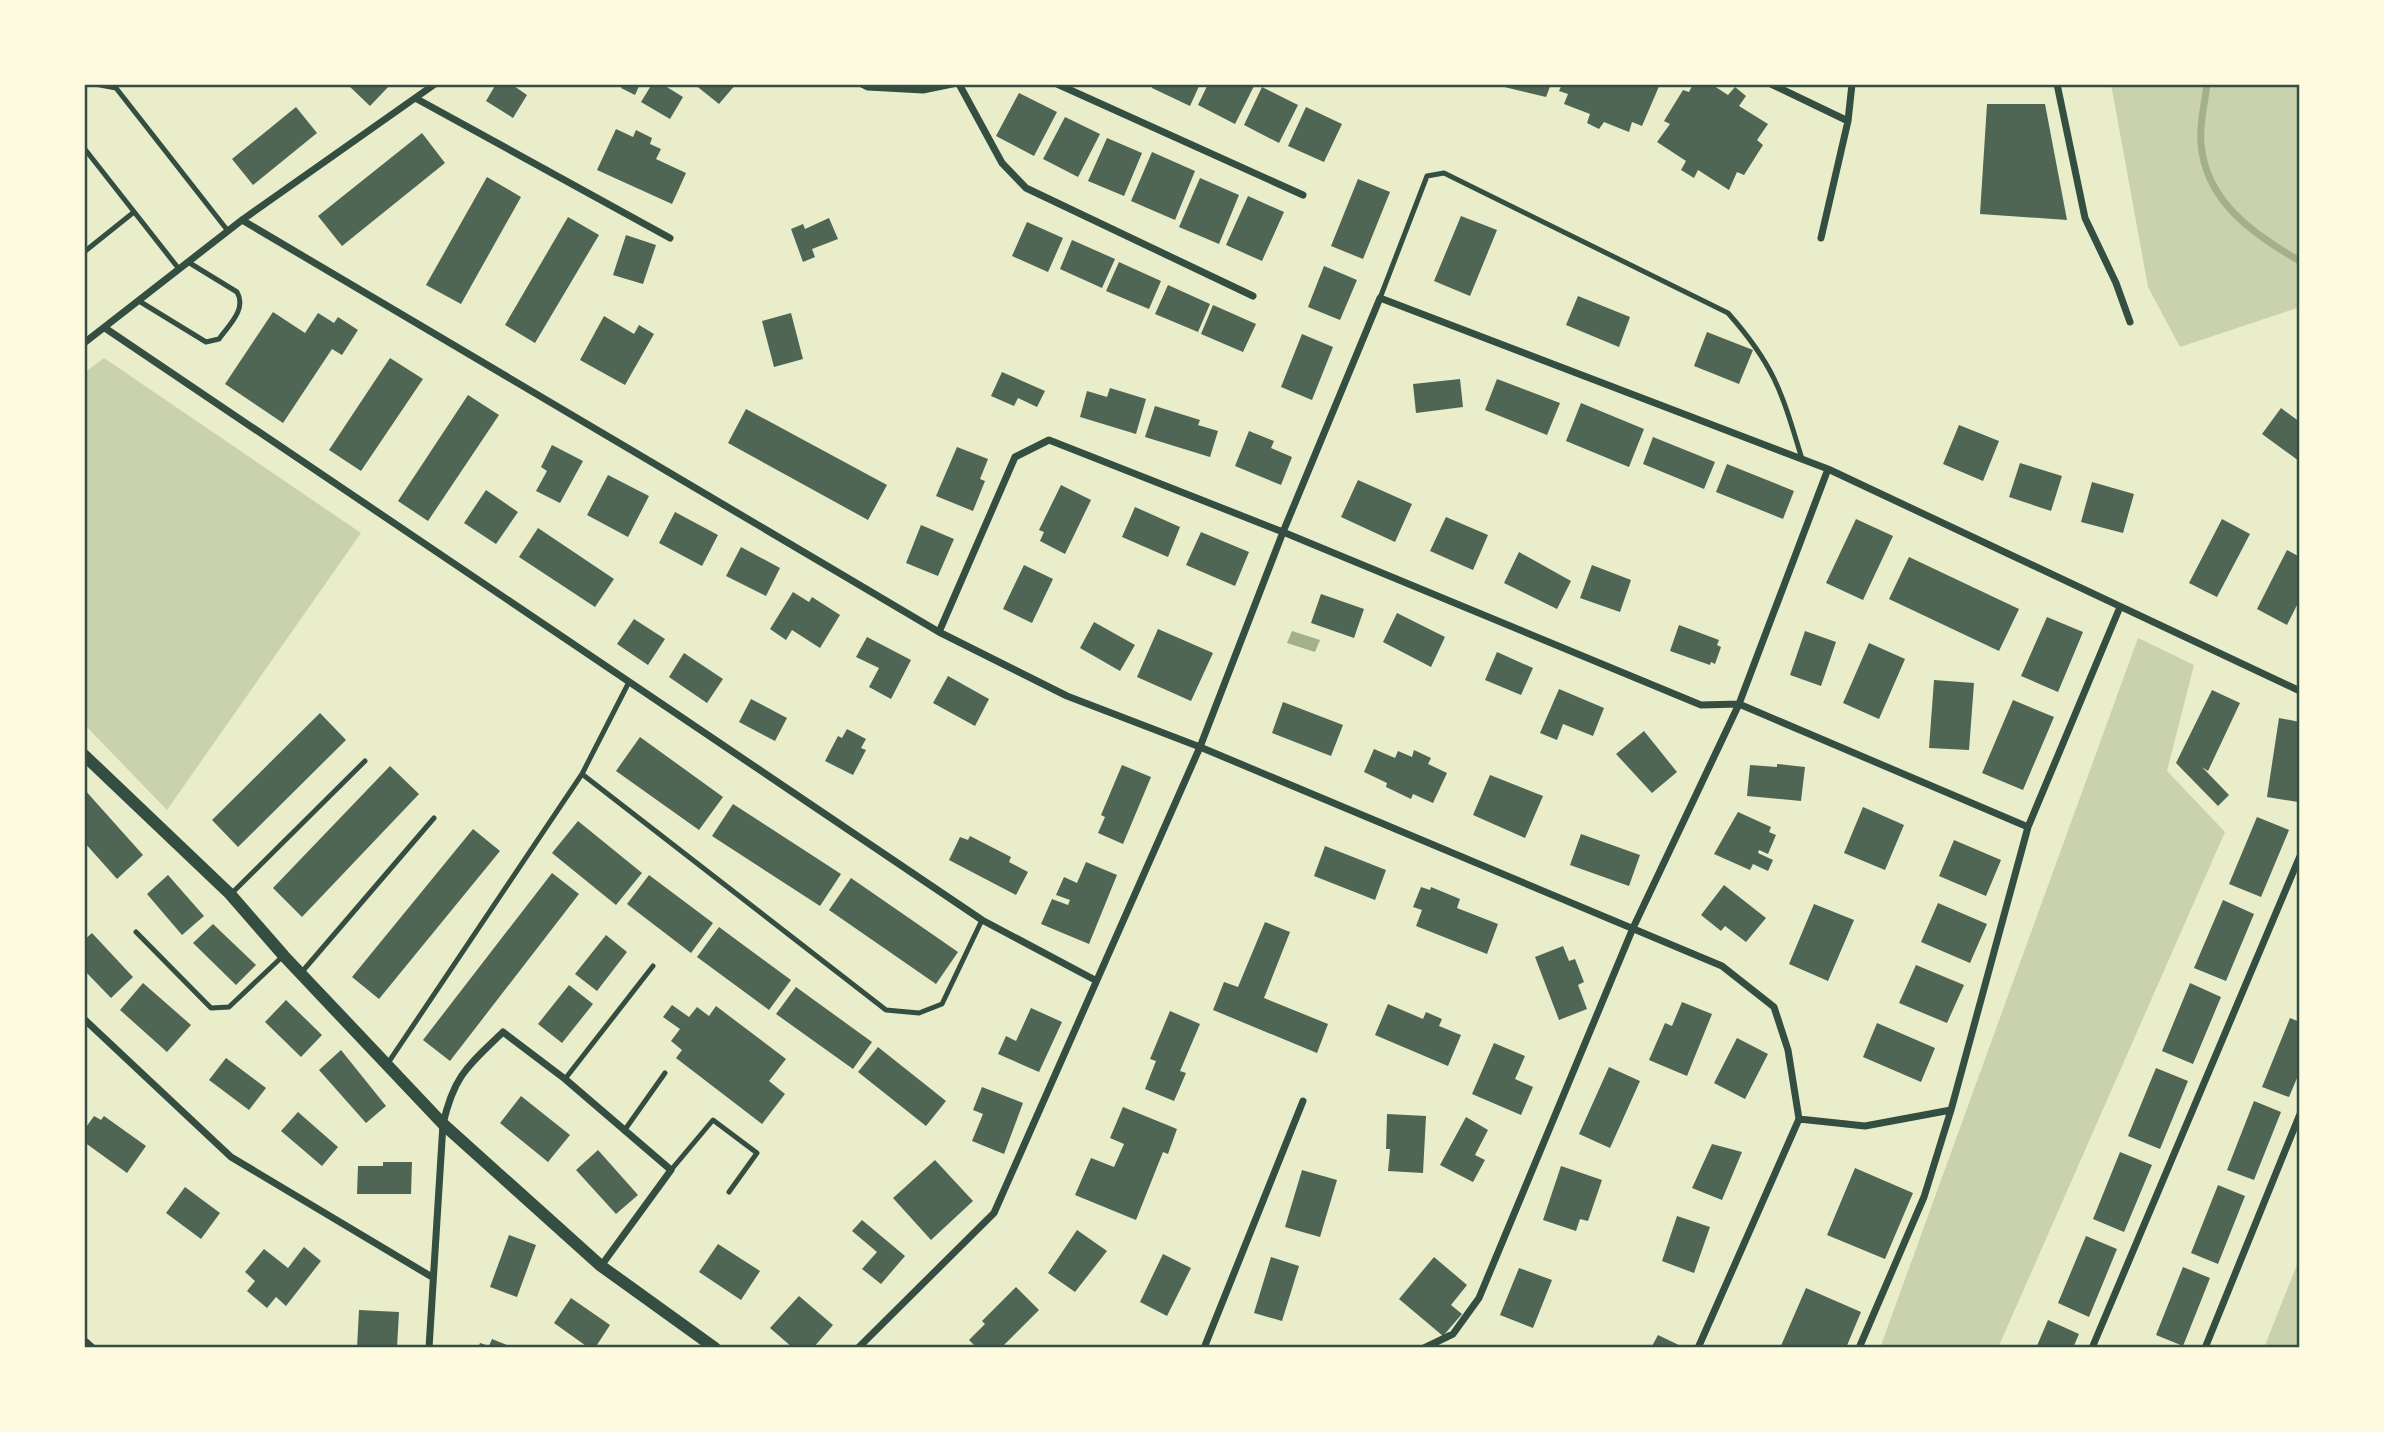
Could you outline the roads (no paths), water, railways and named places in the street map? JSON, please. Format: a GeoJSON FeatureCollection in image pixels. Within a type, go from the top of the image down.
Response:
{"type":"FeatureCollection","features":[{"type":"Feature","properties":{"kind":"street"},"geometry":{"type":"LineString","coordinates":[[84,343],[242,220],[435,84]]}},
{"type":"Feature","properties":{"kind":"street"},"geometry":{"type":"LineString","coordinates":[[862,84],[868,87],[923,90],[952,84]]}},
{"type":"Feature","properties":{"kind":"street"},"geometry":{"type":"LineString","coordinates":[[959,84],[1002,163],[1026,188],[1253,296]]}},
{"type":"Feature","properties":{"kind":"street"},"geometry":{"type":"LineString","coordinates":[[1057,84],[1303,195]]}},
{"type":"Feature","properties":{"kind":"street"},"geometry":{"type":"LineString","coordinates":[[1771,84],[1848,121]]}},
{"type":"Feature","properties":{"kind":"street"},"geometry":{"type":"LineString","coordinates":[[1821,238],[1848,121],[1853,84]]}},
{"type":"Feature","properties":{"kind":"street"},"geometry":{"type":"LineString","coordinates":[[2057,84],[2085,218],[2116,283],[2130,323]]}},
{"type":"Feature","properties":{"kind":"street"},"geometry":{"type":"LineString","coordinates":[[417,99],[670,238]]}},
{"type":"Feature","properties":{"kind":"street"},"geometry":{"type":"LineString","coordinates":[[242,220],[939,632],[1067,696],[1199,747],[1722,965],[1774,1007],[1788,1050],[1799,1119],[1698,1348]]}},
{"type":"Feature","properties":{"kind":"street"},"geometry":{"type":"LineString","coordinates":[[858,1348],[994,1213],[1199,747],[1283,532],[1380,298],[1828,469],[2300,691]]}},
{"type":"Feature","properties":{"kind":"street"},"geometry":{"type":"LineString","coordinates":[[105,328],[982,920],[1095,980]]}},
{"type":"Feature","properties":{"kind":"street"},"geometry":{"type":"LineString","coordinates":[[939,632],[1015,457],[1049,440],[1283,532],[1700,705],[1739,704],[2028,827]]}},
{"type":"Feature","properties":{"kind":"street"},"geometry":{"type":"LineString","coordinates":[[1424,1348],[1453,1334],[1479,1298],[1633,928],[1739,704],[1828,469]]}},
{"type":"Feature","properties":{"kind":"street"},"geometry":{"type":"LineString","coordinates":[[1859,1348],[1924,1197],[1951,1110],[2028,827],[2120,607]]}},
{"type":"Feature","properties":{"kind":"street"},"geometry":{"type":"LineString","coordinates":[[84,755],[230,894],[284,956],[443,1124],[601,1266],[715,1348]]}},
{"type":"Feature","properties":{"kind":"street"},"geometry":{"type":"LineString","coordinates":[[2092,1348],[2300,856]]}},
{"type":"Feature","properties":{"kind":"street"},"geometry":{"type":"LineString","coordinates":[[84,1018],[231,1157],[432,1278]]}},
{"type":"Feature","properties":{"kind":"street"},"geometry":{"type":"LineString","coordinates":[[429,1348],[443,1124],[450,1093],[503,1032],[565,1079],[671,1170],[601,1266]]}},
{"type":"Feature","properties":{"kind":"street"},"geometry":{"type":"LineString","coordinates":[[1204,1348],[1303,1101]]}},
{"type":"Feature","properties":{"kind":"street"},"geometry":{"type":"LineString","coordinates":[[1799,1119],[1865,1126],[1951,1110]]}},
{"type":"Feature","properties":{"kind":"street"},"geometry":{"type":"LineString","coordinates":[[2205,1348],[2300,1114]]}},
{"type":"Feature","properties":{"kind":"street"},"geometry":{"type":"LineString","coordinates":[[84,1340],[93,1348]]}},
{"type":"Feature","properties":{"kind":"lane"},"geometry":{"type":"LineString","coordinates":[[95,84],[116,88],[228,231]]}},
{"type":"Feature","properties":{"kind":"lane"},"geometry":{"type":"LineString","coordinates":[[84,148],[179,269]]}},
{"type":"Feature","properties":{"kind":"lane"},"geometry":{"type":"LineString","coordinates":[[1380,298],[1427,176],[1444,173],[1728,313],[1758,347],[1780,386],[1802,459]]}},
{"type":"Feature","properties":{"kind":"lane"},"geometry":{"type":"LineString","coordinates":[[84,252],[134,212]]}},
{"type":"Feature","properties":{"kind":"lane"},"geometry":{"type":"LineString","coordinates":[[139,301],[206,342],[219,339],[241,307],[241,299],[237,292],[188,262]]}},
{"type":"Feature","properties":{"kind":"lane"},"geometry":{"type":"LineString","coordinates":[[387,1065],[582,774],[629,682]]}},
{"type":"Feature","properties":{"kind":"lane"},"geometry":{"type":"LineString","coordinates":[[230,894],[365,761]]}},
{"type":"Feature","properties":{"kind":"lane"},"geometry":{"type":"LineString","coordinates":[[582,774],[886,1010],[919,1013],[942,1004],[982,920]]}},
{"type":"Feature","properties":{"kind":"lane"},"geometry":{"type":"LineString","coordinates":[[301,973],[434,818]]}},
{"type":"Feature","properties":{"kind":"lane"},"geometry":{"type":"LineString","coordinates":[[136,932],[211,1008],[229,1007],[284,956]]}},
{"type":"Feature","properties":{"kind":"lane"},"geometry":{"type":"LineString","coordinates":[[565,1079],[653,966]]}},
{"type":"Feature","properties":{"kind":"lane"},"geometry":{"type":"LineString","coordinates":[[624,1131],[665,1073]]}},
{"type":"Feature","properties":{"kind":"lane"},"geometry":{"type":"LineString","coordinates":[[671,1170],[713,1120],[757,1153],[729,1192]]}},
{"type":"Feature","properties":{"kind":"waterway"},"geometry":{"type":"LineString","coordinates":[[2207,84],[2201,121],[2201,143],[2212,182],[2222,199],[2250,228],[2300,261]]}}]}
